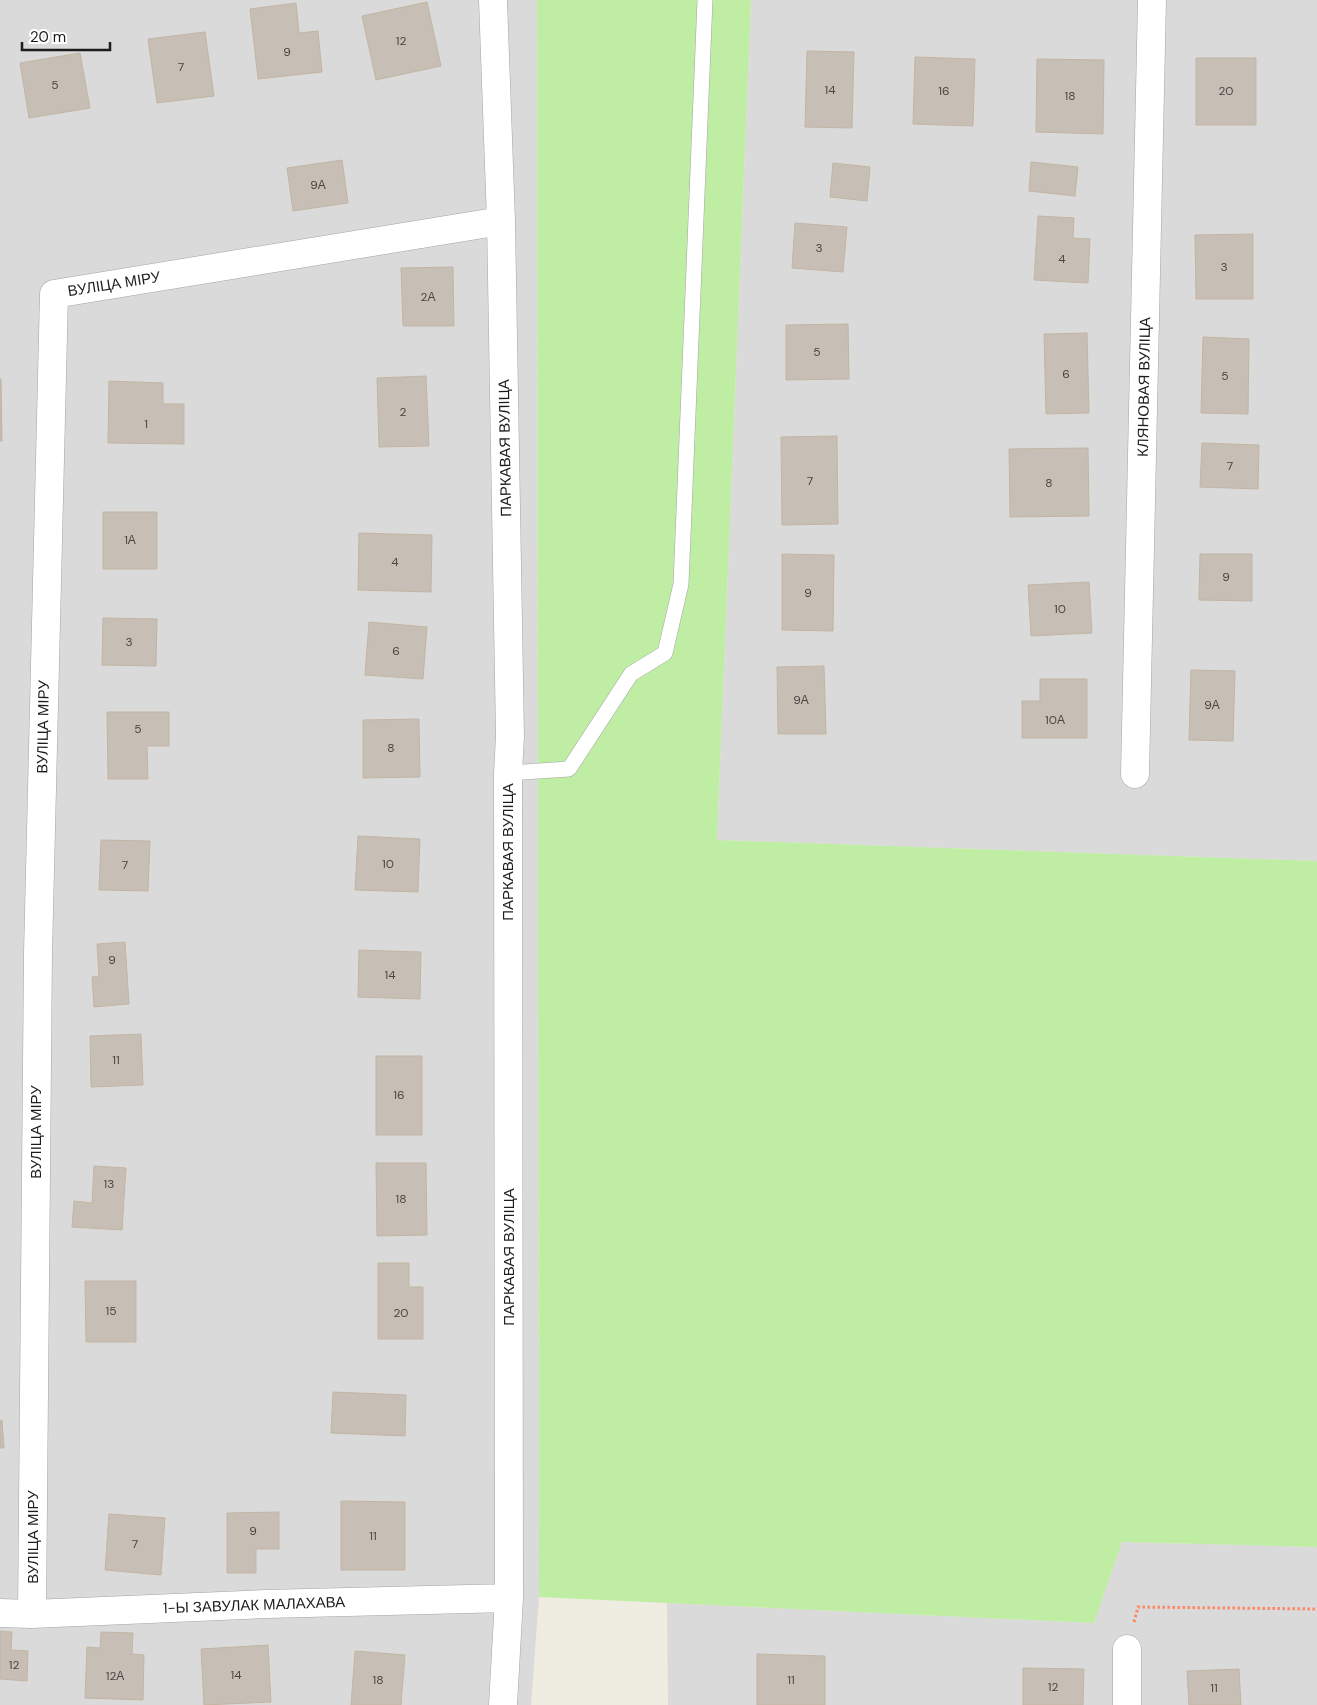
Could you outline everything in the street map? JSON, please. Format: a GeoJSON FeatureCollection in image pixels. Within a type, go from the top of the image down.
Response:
{"type":"FeatureCollection","features":[{"type":"Feature","properties":{"kind":"street","name":"ПАРКАВАЯ ВУЛІЦА"},"geometry":{"type":"LineString","coordinates":[[493,0],[501,221],[510,736],[508,773],[509,1598],[502,1705]]}},
{"type":"Feature","properties":{"kind":"street","name":"КЛЯНОВАЯ ВУЛІЦА"},"geometry":{"type":"LineString","coordinates":[[1135,774],[1152,0]]}},
{"type":"Feature","properties":{"kind":"street","name":"ВУЛІЦА МІРУ"},"geometry":{"type":"LineString","coordinates":[[32,1614],[38,953],[54,294],[501,221]]}},
{"type":"Feature","properties":{"kind":"street","name":"1-Ы ЗАВУЛАК МАЛАХАВА"},"geometry":{"type":"LineString","coordinates":[[0,1613],[32,1614],[266,1604],[509,1598]]}},
{"type":"Feature","properties":{"kind":"street"},"geometry":{"type":"LineString","coordinates":[[1127,1649],[1127,1705]]}},
{"type":"Feature","properties":{"kind":"lane"},"geometry":{"type":"LineString","coordinates":[[508,773],[569,769],[631,674],[665,652],[681,584],[705,0]]}},
{"type":"Feature","properties":{"kind":"path"},"geometry":{"type":"LineString","coordinates":[[1127,1649],[1138,1606],[1317,1609]]}},
{"type":"Feature","properties":{"kind":"shaded area"},"geometry":{"type":"Polygon","coordinates":[[[0,0],[537,0],[539,1597],[531,1705],[0,1705],[0,0]]]}},
{"type":"Feature","properties":{"kind":"shaded area"},"geometry":{"type":"Polygon","coordinates":[[[751,0],[1317,0],[1317,861],[717,840],[751,0]]]}},
{"type":"Feature","properties":{"kind":"shaded area"},"geometry":{"type":"Polygon","coordinates":[[[1122,1542],[1317,1547],[1317,1705],[668,1705],[667,1603],[1094,1623],[1122,1542]]]}},
{"type":"Feature","properties":{"kind":"green space"},"geometry":{"type":"Polygon","coordinates":[[[537,0],[751,0],[717,840],[1317,861],[1317,1547],[1122,1542],[1094,1623],[539,1597],[537,0]]]}},
{"type":"Feature","properties":{"kind":"building"},"geometry":{"type":"Polygon","coordinates":[[[427,2],[441,66],[376,80],[362,16],[427,2]]]}},
{"type":"Feature","properties":{"kind":"building"},"geometry":{"type":"Polygon","coordinates":[[[296,3],[299,33],[318,31],[322,72],[258,79],[250,9],[296,3]]]}},
{"type":"Feature","properties":{"kind":"building"},"geometry":{"type":"Polygon","coordinates":[[[205,32],[214,96],[157,103],[148,39],[205,32]]]}},
{"type":"Feature","properties":{"kind":"building"},"geometry":{"type":"Polygon","coordinates":[[[807,51],[854,52],[852,128],[805,127],[807,51]]]}},
{"type":"Feature","properties":{"kind":"building"},"geometry":{"type":"Polygon","coordinates":[[[80,53],[90,108],[29,118],[20,63],[80,53]]]}},
{"type":"Feature","properties":{"kind":"building"},"geometry":{"type":"Polygon","coordinates":[[[915,57],[975,59],[973,126],[913,124],[915,57]]]}},
{"type":"Feature","properties":{"kind":"building"},"geometry":{"type":"Polygon","coordinates":[[[1196,58],[1256,58],[1256,125],[1196,125],[1196,58]]]}},
{"type":"Feature","properties":{"kind":"building"},"geometry":{"type":"Polygon","coordinates":[[[1037,59],[1104,60],[1103,134],[1036,132],[1037,59]]]}},
{"type":"Feature","properties":{"kind":"building"},"geometry":{"type":"Polygon","coordinates":[[[342,160],[348,203],[293,211],[287,168],[342,160]]]}},
{"type":"Feature","properties":{"kind":"building"},"geometry":{"type":"Polygon","coordinates":[[[1031,162],[1078,167],[1075,196],[1029,191],[1031,162]]]}},
{"type":"Feature","properties":{"kind":"building"},"geometry":{"type":"Polygon","coordinates":[[[833,163],[870,167],[867,201],[830,197],[833,163]]]}},
{"type":"Feature","properties":{"kind":"building"},"geometry":{"type":"Polygon","coordinates":[[[1038,216],[1074,218],[1073,238],[1090,239],[1088,283],[1034,280],[1038,216]]]}},
{"type":"Feature","properties":{"kind":"building"},"geometry":{"type":"Polygon","coordinates":[[[795,223],[847,227],[843,272],[792,268],[795,223]]]}},
{"type":"Feature","properties":{"kind":"building"},"geometry":{"type":"Polygon","coordinates":[[[1253,234],[1253,299],[1196,299],[1195,235],[1253,234]]]}},
{"type":"Feature","properties":{"kind":"building"},"geometry":{"type":"Polygon","coordinates":[[[453,267],[454,326],[403,326],[401,268],[453,267]]]}},
{"type":"Feature","properties":{"kind":"building"},"geometry":{"type":"Polygon","coordinates":[[[848,324],[849,379],[786,380],[786,325],[848,324]]]}},
{"type":"Feature","properties":{"kind":"building"},"geometry":{"type":"Polygon","coordinates":[[[1087,333],[1089,413],[1046,414],[1044,334],[1087,333]]]}},
{"type":"Feature","properties":{"kind":"building"},"geometry":{"type":"Polygon","coordinates":[[[1203,337],[1249,339],[1248,414],[1201,413],[1203,337]]]}},
{"type":"Feature","properties":{"kind":"building"},"geometry":{"type":"Polygon","coordinates":[[[426,376],[429,446],[379,447],[377,378],[426,376]]]}},
{"type":"Feature","properties":{"kind":"building"},"geometry":{"type":"Polygon","coordinates":[[[1,379],[2,441],[0,441],[1,379]]]}},
{"type":"Feature","properties":{"kind":"building"},"geometry":{"type":"Polygon","coordinates":[[[109,381],[163,383],[163,404],[184,404],[184,444],[108,443],[109,381]]]}},
{"type":"Feature","properties":{"kind":"building"},"geometry":{"type":"Polygon","coordinates":[[[837,436],[838,524],[782,525],[781,437],[837,436]]]}},
{"type":"Feature","properties":{"kind":"building"},"geometry":{"type":"Polygon","coordinates":[[[1202,443],[1259,445],[1258,489],[1200,487],[1202,443]]]}},
{"type":"Feature","properties":{"kind":"building"},"geometry":{"type":"Polygon","coordinates":[[[1088,448],[1089,516],[1010,517],[1009,449],[1088,448]]]}},
{"type":"Feature","properties":{"kind":"building"},"geometry":{"type":"Polygon","coordinates":[[[103,512],[157,512],[157,569],[103,569],[103,512]]]}},
{"type":"Feature","properties":{"kind":"building"},"geometry":{"type":"Polygon","coordinates":[[[359,533],[432,535],[431,592],[358,590],[359,533]]]}},
{"type":"Feature","properties":{"kind":"building"},"geometry":{"type":"Polygon","coordinates":[[[782,554],[834,555],[833,631],[782,630],[782,554]]]}},
{"type":"Feature","properties":{"kind":"building"},"geometry":{"type":"Polygon","coordinates":[[[1200,554],[1252,554],[1252,601],[1199,600],[1200,554]]]}},
{"type":"Feature","properties":{"kind":"building"},"geometry":{"type":"Polygon","coordinates":[[[1089,582],[1092,633],[1031,636],[1028,585],[1089,582]]]}},
{"type":"Feature","properties":{"kind":"building"},"geometry":{"type":"Polygon","coordinates":[[[103,618],[157,619],[156,666],[102,665],[103,618]]]}},
{"type":"Feature","properties":{"kind":"building"},"geometry":{"type":"Polygon","coordinates":[[[369,622],[427,627],[423,679],[365,675],[369,622]]]}},
{"type":"Feature","properties":{"kind":"building"},"geometry":{"type":"Polygon","coordinates":[[[824,666],[826,734],[778,734],[777,667],[824,666]]]}},
{"type":"Feature","properties":{"kind":"building"},"geometry":{"type":"Polygon","coordinates":[[[1191,670],[1235,671],[1233,741],[1189,740],[1191,670]]]}},
{"type":"Feature","properties":{"kind":"building"},"geometry":{"type":"Polygon","coordinates":[[[1040,679],[1087,679],[1087,738],[1022,738],[1022,701],[1040,701],[1040,679]]]}},
{"type":"Feature","properties":{"kind":"building"},"geometry":{"type":"Polygon","coordinates":[[[107,712],[169,712],[169,746],[147,746],[148,779],[108,779],[107,712]]]}},
{"type":"Feature","properties":{"kind":"building"},"geometry":{"type":"Polygon","coordinates":[[[419,719],[420,777],[363,778],[363,720],[419,719]]]}},
{"type":"Feature","properties":{"kind":"building"},"geometry":{"type":"Polygon","coordinates":[[[358,836],[420,839],[418,892],[355,890],[358,836]]]}},
{"type":"Feature","properties":{"kind":"building"},"geometry":{"type":"Polygon","coordinates":[[[101,840],[150,841],[148,891],[99,890],[101,840]]]}},
{"type":"Feature","properties":{"kind":"building"},"geometry":{"type":"Polygon","coordinates":[[[125,942],[129,1004],[94,1007],[92,977],[99,976],[97,944],[125,942]]]}},
{"type":"Feature","properties":{"kind":"building"},"geometry":{"type":"Polygon","coordinates":[[[359,950],[421,952],[420,999],[358,997],[359,950]]]}},
{"type":"Feature","properties":{"kind":"building"},"geometry":{"type":"Polygon","coordinates":[[[141,1034],[143,1085],[91,1087],[90,1036],[141,1034]]]}},
{"type":"Feature","properties":{"kind":"building"},"geometry":{"type":"Polygon","coordinates":[[[376,1056],[422,1056],[422,1135],[376,1135],[376,1056]]]}},
{"type":"Feature","properties":{"kind":"building"},"geometry":{"type":"Polygon","coordinates":[[[376,1163],[426,1163],[427,1235],[377,1236],[376,1163]]]}},
{"type":"Feature","properties":{"kind":"building"},"geometry":{"type":"Polygon","coordinates":[[[94,1166],[126,1168],[122,1230],[72,1227],[74,1201],[92,1203],[94,1166]]]}},
{"type":"Feature","properties":{"kind":"building"},"geometry":{"type":"Polygon","coordinates":[[[378,1263],[409,1263],[409,1287],[423,1287],[423,1339],[378,1339],[378,1263]]]}},
{"type":"Feature","properties":{"kind":"building"},"geometry":{"type":"Polygon","coordinates":[[[85,1281],[136,1281],[136,1342],[86,1342],[85,1281]]]}},
{"type":"Feature","properties":{"kind":"building"},"geometry":{"type":"Polygon","coordinates":[[[333,1392],[406,1395],[405,1436],[331,1433],[333,1392]]]}},
{"type":"Feature","properties":{"kind":"building"},"geometry":{"type":"Polygon","coordinates":[[[2,1420],[4,1448],[0,1448],[0,1421],[2,1420]]]}},
{"type":"Feature","properties":{"kind":"building"},"geometry":{"type":"Polygon","coordinates":[[[341,1501],[405,1502],[405,1570],[341,1570],[341,1501]]]}},
{"type":"Feature","properties":{"kind":"building"},"geometry":{"type":"Polygon","coordinates":[[[279,1512],[279,1549],[256,1549],[256,1573],[227,1573],[227,1513],[279,1512]]]}},
{"type":"Feature","properties":{"kind":"building"},"geometry":{"type":"Polygon","coordinates":[[[109,1514],[165,1518],[161,1575],[105,1570],[109,1514]]]}},
{"type":"Feature","properties":{"kind":"building"},"geometry":{"type":"Polygon","coordinates":[[[0,1631],[12,1632],[11,1650],[28,1651],[27,1681],[0,1679],[0,1631]]]}},
{"type":"Feature","properties":{"kind":"building"},"geometry":{"type":"Polygon","coordinates":[[[101,1632],[133,1633],[132,1654],[144,1655],[143,1700],[85,1698],[87,1647],[100,1648],[101,1632]]]}},
{"type":"Feature","properties":{"kind":"building"},"geometry":{"type":"Polygon","coordinates":[[[268,1645],[271,1702],[204,1705],[201,1649],[268,1645]]]}},
{"type":"Feature","properties":{"kind":"building"},"geometry":{"type":"Polygon","coordinates":[[[355,1651],[405,1655],[401,1705],[351,1705],[355,1651]]]}},
{"type":"Feature","properties":{"kind":"building"},"geometry":{"type":"Polygon","coordinates":[[[757,1654],[825,1656],[825,1705],[757,1705],[757,1654]]]}},
{"type":"Feature","properties":{"kind":"building"},"geometry":{"type":"Polygon","coordinates":[[[1023,1668],[1084,1669],[1083,1705],[1023,1705],[1023,1668]]]}},
{"type":"Feature","properties":{"kind":"building"},"geometry":{"type":"Polygon","coordinates":[[[1239,1669],[1241,1705],[1189,1705],[1187,1671],[1239,1669]]]}}]}
